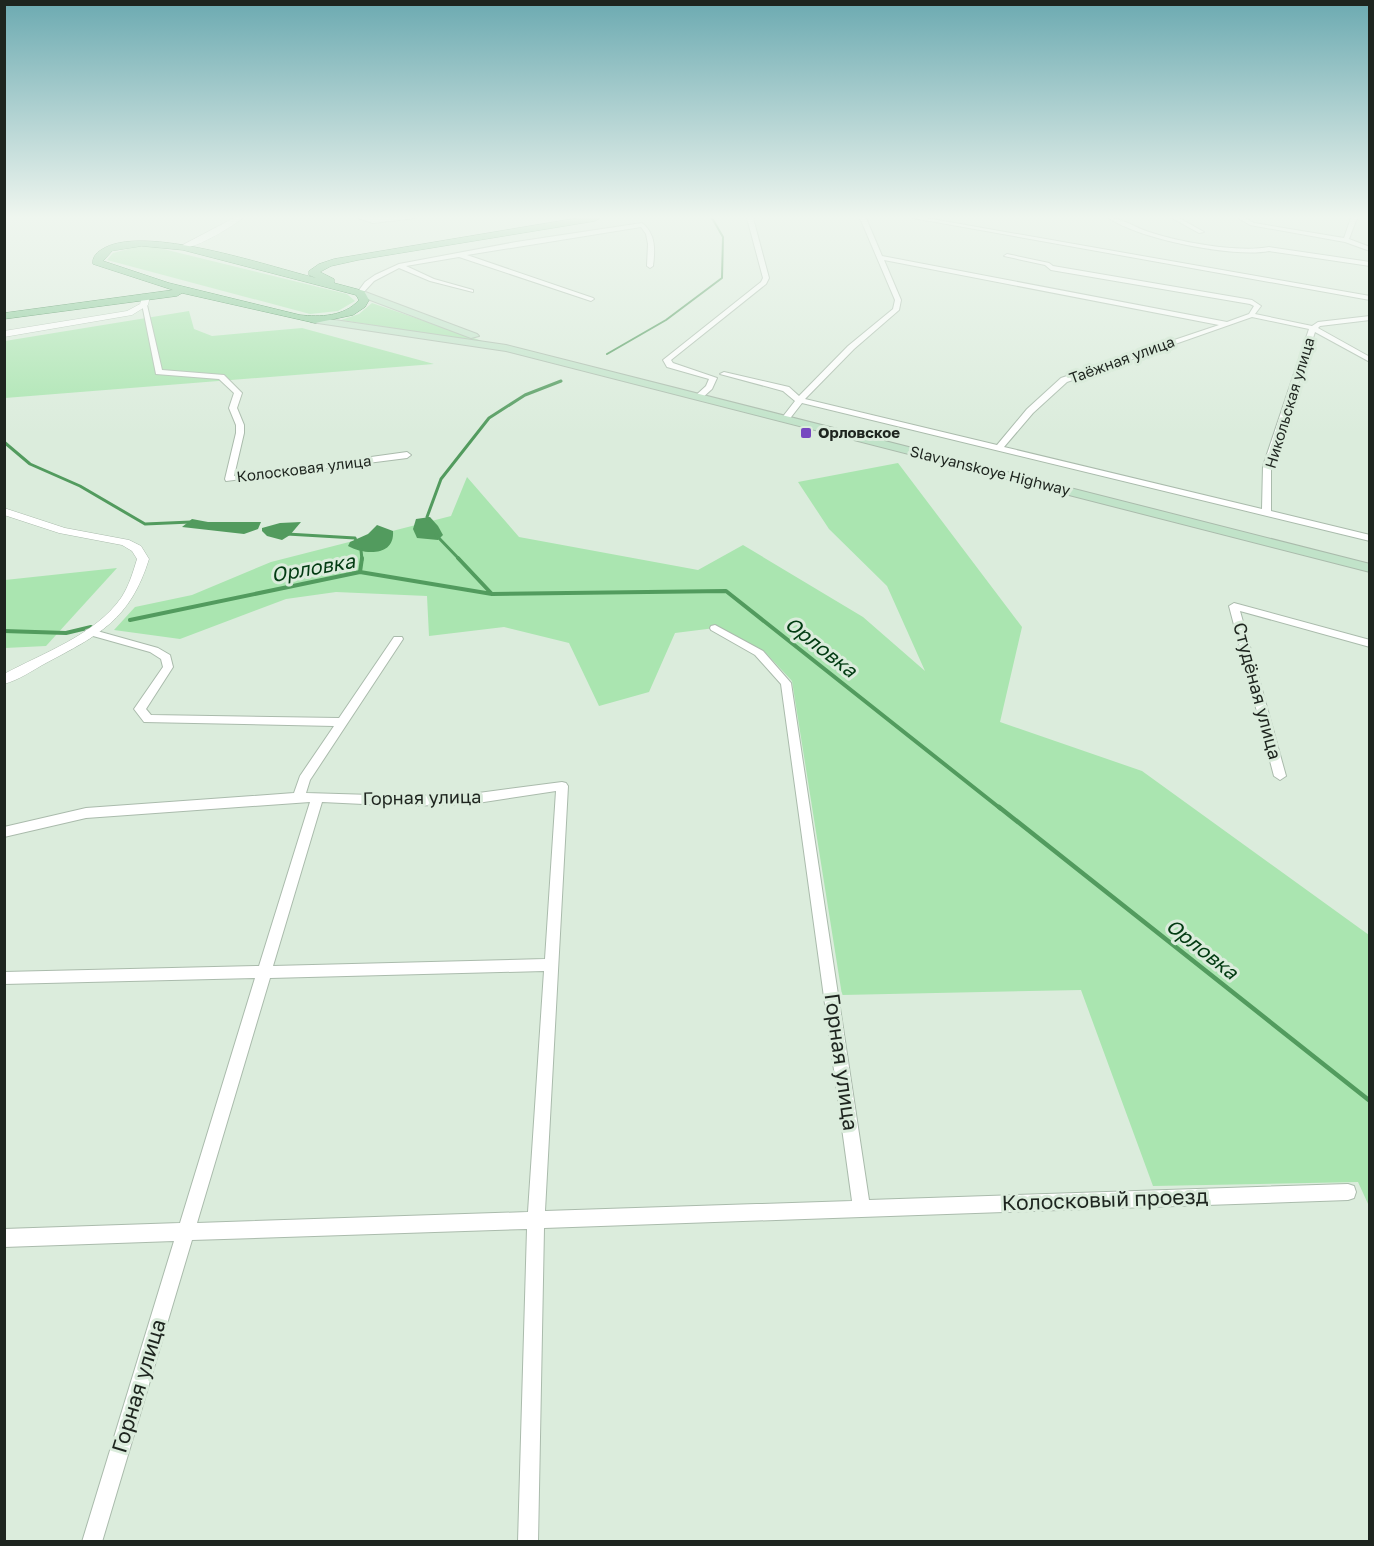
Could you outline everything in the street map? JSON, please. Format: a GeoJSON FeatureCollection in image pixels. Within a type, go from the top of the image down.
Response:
{"type":"FeatureCollection","features":[{"type":"Feature","properties":{"kind":"main road"},"geometry":{"type":"LineString","coordinates":[[4,316],[52,308],[126,290]]}},
{"type":"Feature","properties":{"kind":"main road"},"geometry":{"type":"LineString","coordinates":[[186,290],[314,320],[337,316],[356,309],[363,303],[364,298],[360,293],[353,290]]}},
{"type":"Feature","properties":{"kind":"main road"},"geometry":{"type":"LineString","coordinates":[[349,290],[360,293]]}},
{"type":"Feature","properties":{"kind":"main road","name":"Slavyanskoye Highway"},"geometry":{"type":"LineString","coordinates":[[360,293],[506,348]]}},
{"type":"Feature","properties":{"kind":"main road"},"geometry":{"type":"LineString","coordinates":[[52,308],[201,294]]}},
{"type":"Feature","properties":{"kind":"main road","name":"Slavyanskoye Highway"},"geometry":{"type":"LineString","coordinates":[[314,320],[506,348],[1370,568]]}},
{"type":"Feature","properties":{"kind":"street"},"geometry":{"type":"LineString","coordinates":[[564,290],[591,299]]}},
{"type":"Feature","properties":{"kind":"street"},"geometry":{"type":"LineString","coordinates":[[698,397],[709,387],[713,378],[670,365],[667,360],[755,290]]}},
{"type":"Feature","properties":{"kind":"street"},"geometry":{"type":"LineString","coordinates":[[785,419],[799,400],[835,363],[896,310],[897,300],[893,290]]}},
{"type":"Feature","properties":{"kind":"street"},"geometry":{"type":"LineString","coordinates":[[1050,290],[1228,324]]}},
{"type":"Feature","properties":{"kind":"street"},"geometry":{"type":"LineString","coordinates":[[1178,290],[1252,302],[1258,306],[1251,315],[1312,328],[1370,360]]}},
{"type":"Feature","properties":{"kind":"street"},"geometry":{"type":"LineString","coordinates":[[1325,290],[1370,298]]}},
{"type":"Feature","properties":{"kind":"street"},"geometry":{"type":"LineString","coordinates":[[4,334],[129,313],[145,300]]}},
{"type":"Feature","properties":{"kind":"street","name":"Колосковая улица"},"geometry":{"type":"LineString","coordinates":[[145,300],[159,372],[221,377],[238,393],[233,408],[240,425],[240,433],[229,478],[407,455]]}},
{"type":"Feature","properties":{"kind":"street","name":"Таёжная улица"},"geometry":{"type":"LineString","coordinates":[[999,448],[1030,411],[1064,380],[1251,315]]}},
{"type":"Feature","properties":{"kind":"street"},"geometry":{"type":"LineString","coordinates":[[1312,328],[1318,324],[1370,318]]}},
{"type":"Feature","properties":{"kind":"street","name":"Никольская улица"},"geometry":{"type":"LineString","coordinates":[[1266,513],[1267,466],[1312,328]]}},
{"type":"Feature","properties":{"kind":"street"},"geometry":{"type":"LineString","coordinates":[[724,374],[786,389],[799,400],[1370,538]]}},
{"type":"Feature","properties":{"kind":"street"},"geometry":{"type":"LineString","coordinates":[[4,511],[63,531],[132,545],[141,553],[143,559],[137,578],[122,605],[90,632],[4,680]]}},
{"type":"Feature","properties":{"kind":"street","name":"Студёная улица"},"geometry":{"type":"LineString","coordinates":[[1280,776],[1234,606],[1370,644]]}},
{"type":"Feature","properties":{"kind":"street","name":"Горная улица"},"geometry":{"type":"LineString","coordinates":[[715,628],[759,653],[786,683],[862,1209]]}},
{"type":"Feature","properties":{"kind":"street"},"geometry":{"type":"LineString","coordinates":[[90,632],[154,650],[166,657],[168,667],[140,709],[148,719],[341,722]]}},
{"type":"Feature","properties":{"kind":"street"},"geometry":{"type":"LineString","coordinates":[[299,796],[304,779],[398,639]]}},
{"type":"Feature","properties":{"kind":"street","name":"Горная улица"},"geometry":{"type":"LineString","coordinates":[[4,832],[86,813],[299,796],[405,801],[471,799],[562,786],[536,1219],[528,1542]]}},
{"type":"Feature","properties":{"kind":"street","name":"Горная улица"},"geometry":{"type":"LineString","coordinates":[[92,1542],[316,798]]}},
{"type":"Feature","properties":{"kind":"street"},"geometry":{"type":"LineString","coordinates":[[4,978],[551,965]]}},
{"type":"Feature","properties":{"kind":"street","name":"Колосковый проезд"},"geometry":{"type":"LineString","coordinates":[[862,1209],[1348,1192]]}},
{"type":"Feature","properties":{"kind":"street"},"geometry":{"type":"LineString","coordinates":[[4,1238],[862,1209]]}},
{"type":"Feature","properties":{"kind":"shaded area"},"geometry":{"type":"Polygon","coordinates":[[[220,290],[331,290],[347,294],[355,301],[338,311],[310,314],[220,290]]]}},
{"type":"Feature","properties":{"kind":"shaded area"},"geometry":{"type":"Polygon","coordinates":[[[372,303],[491,344],[341,320],[359,314],[372,303]]]}},
{"type":"Feature","properties":{"kind":"shaded area"},"geometry":{"type":"Polygon","coordinates":[[[189,311],[194,329],[212,336],[302,328],[434,364],[5,398],[5,341],[189,311]]]}},
{"type":"Feature","properties":{"kind":"shaded area"},"geometry":{"type":"Polygon","coordinates":[[[898,463],[1022,627],[1000,722],[1142,771],[1369,935],[1369,1206],[1358,1182],[1153,1186],[1081,990],[842,995],[792,681],[764,651],[715,628],[675,633],[649,692],[599,706],[569,643],[504,627],[429,636],[427,596],[336,592],[286,599],[180,639],[114,630],[135,607],[192,595],[271,562],[451,516],[467,477],[519,537],[698,570],[743,545],[863,617],[925,671],[887,586],[829,529],[798,482],[898,463]]]}},
{"type":"Feature","properties":{"kind":"shaded area"},"geometry":{"type":"Polygon","coordinates":[[[430,517],[443,535],[438,540],[417,538],[413,529],[416,519],[430,517]]]}},
{"type":"Feature","properties":{"kind":"shaded area"},"geometry":{"type":"Polygon","coordinates":[[[192,519],[208,522],[261,522],[258,529],[244,534],[182,527],[192,519]]]}},
{"type":"Feature","properties":{"kind":"shaded area"},"geometry":{"type":"Polygon","coordinates":[[[301,522],[290,535],[282,540],[267,536],[262,531],[262,528],[280,523],[301,522]]]}},
{"type":"Feature","properties":{"kind":"shaded area"},"geometry":{"type":"Polygon","coordinates":[[[377,525],[393,531],[389,546],[384,550],[370,552],[348,546],[350,542],[368,534],[377,525]]]}},
{"type":"Feature","properties":{"kind":"shaded area"},"geometry":{"type":"Polygon","coordinates":[[[117,568],[46,646],[5,648],[5,580],[117,568]]]}},
{"type":"Feature","properties":{"kind":"waterway"},"geometry":{"type":"LineString","coordinates":[[607,354],[666,320],[706,290]]}},
{"type":"Feature","properties":{"kind":"waterway"},"geometry":{"type":"LineString","coordinates":[[429,521],[427,517],[441,479],[489,418],[525,395],[561,381]]}},
{"type":"Feature","properties":{"kind":"waterway"},"geometry":{"type":"LineString","coordinates":[[4,442],[30,464],[80,486],[145,524],[191,522]]}},
{"type":"Feature","properties":{"kind":"waterway"},"geometry":{"type":"LineString","coordinates":[[287,534],[355,538],[357,543]]}},
{"type":"Feature","properties":{"kind":"waterway"},"geometry":{"type":"LineString","coordinates":[[436,535],[460,560]]}},
{"type":"Feature","properties":{"kind":"waterway"},"geometry":{"type":"LineString","coordinates":[[361,550],[362,559]]}},
{"type":"Feature","properties":{"kind":"waterway"},"geometry":{"type":"LineString","coordinates":[[458,558],[491,593]]}},
{"type":"Feature","properties":{"kind":"waterway"},"geometry":{"type":"LineString","coordinates":[[360,572],[362,559]]}},
{"type":"Feature","properties":{"kind":"waterway","name":"Орловка"},"geometry":{"type":"LineString","coordinates":[[130,620],[360,572]]}},
{"type":"Feature","properties":{"kind":"waterway","name":"Орловка"},"geometry":{"type":"LineString","coordinates":[[360,572],[492,594],[726,591],[1001,809]]}},
{"type":"Feature","properties":{"kind":"waterway","name":"Орловка"},"geometry":{"type":"LineString","coordinates":[[4,631],[66,633],[91,627]]}},
{"type":"Feature","properties":{"kind":"waterway","name":"Орловка"},"geometry":{"type":"LineString","coordinates":[[999,807],[1370,1101]]}},
{"type":"Feature","properties":{"kind":"place","name":"Орловское"},"geometry":{"type":"Point","coordinates":[806,433]}}]}
